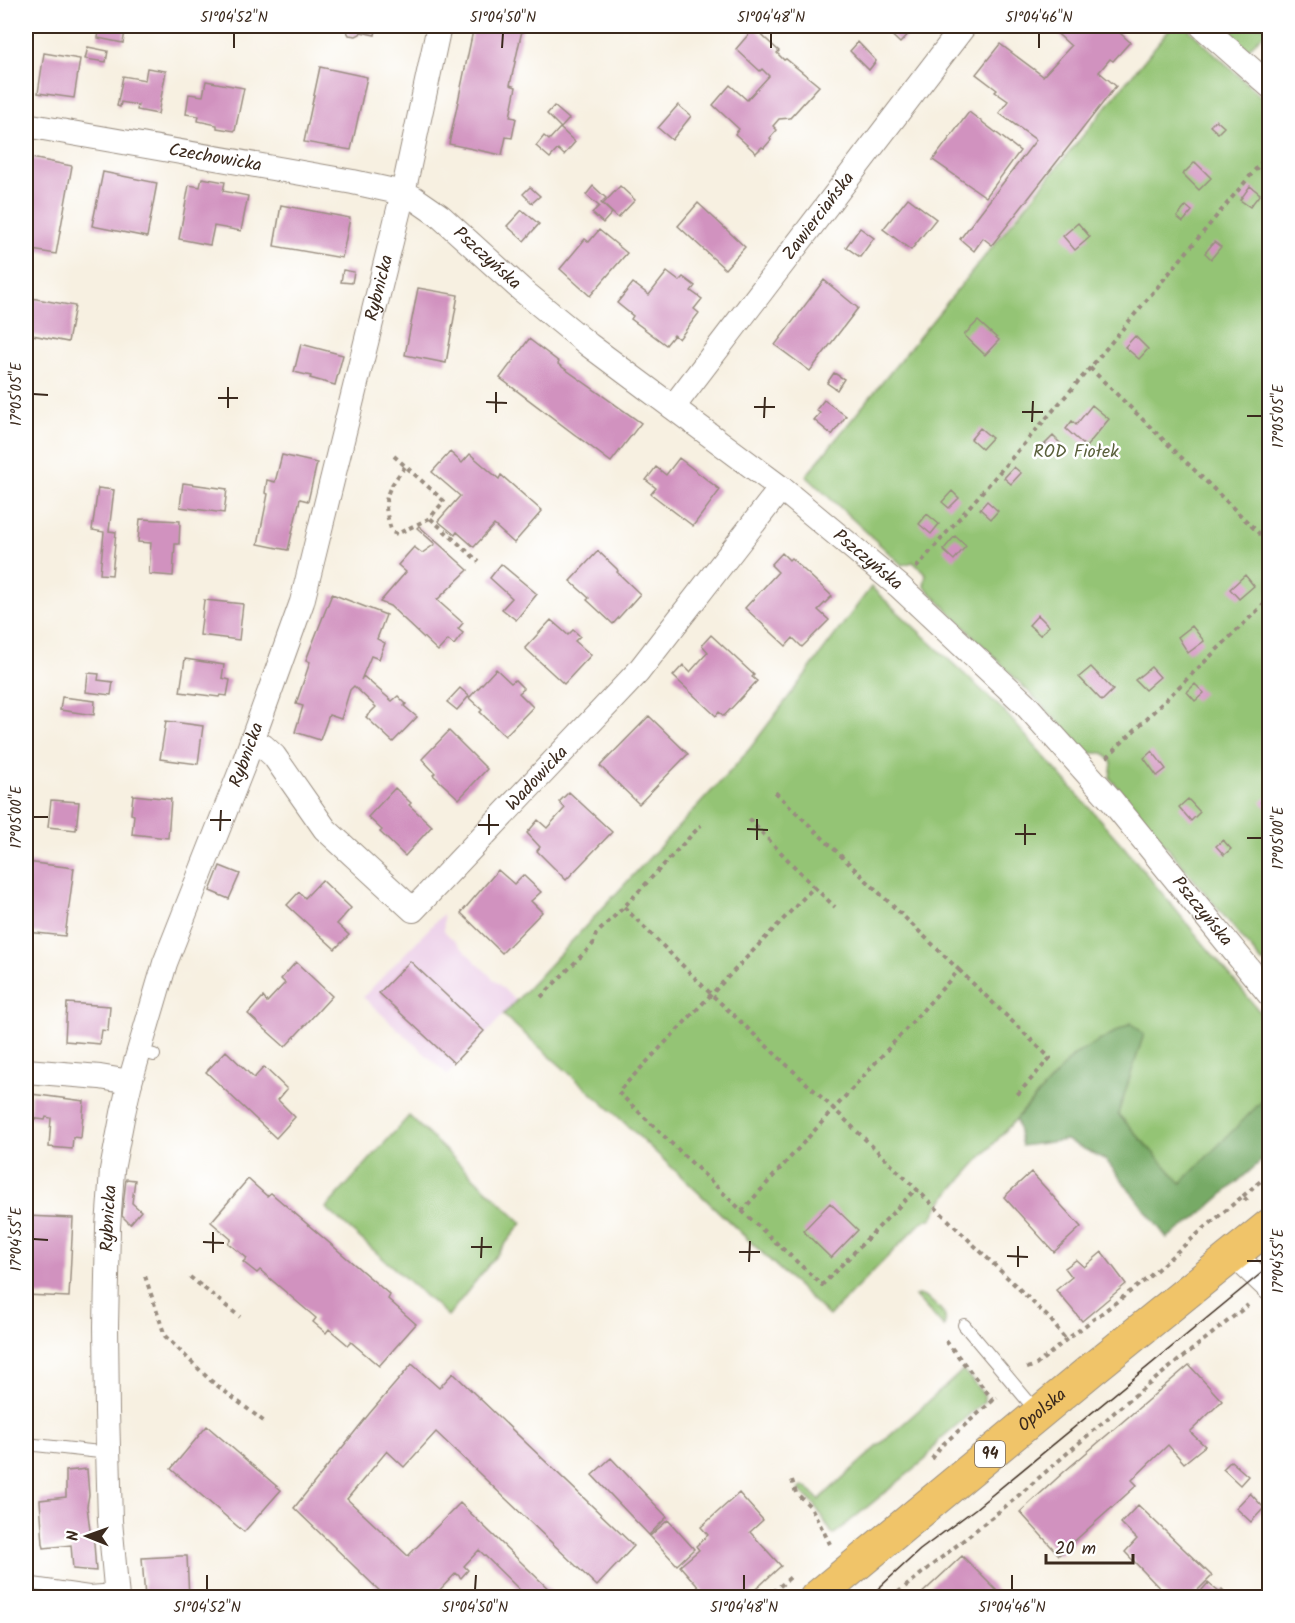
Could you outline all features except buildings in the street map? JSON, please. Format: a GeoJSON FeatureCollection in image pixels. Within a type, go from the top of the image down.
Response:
{"type":"FeatureCollection","features":[{"type":"Feature","properties":{"kind":"main road","name":"Opolska"},"geometry":{"type":"LineString","coordinates":[[816,1598],[1269,1225]]}},
{"type":"Feature","properties":{"kind":"street","name":"Rybnicka"},"geometry":{"type":"LineString","coordinates":[[117,1594],[110,1521],[106,1385],[108,1227],[112,1170],[130,1082],[147,1053],[165,963],[252,742],[302,602],[403,193],[440,26]]}},
{"type":"Feature","properties":{"kind":"street","name":"Zawierciańska"},"geometry":{"type":"LineString","coordinates":[[673,407],[964,26]]}},
{"type":"Feature","properties":{"kind":"street"},"geometry":{"type":"LineString","coordinates":[[1202,26],[1269,86]]}},
{"type":"Feature","properties":{"kind":"street","name":"Czechowicka"},"geometry":{"type":"LineString","coordinates":[[26,125],[403,193]]}},
{"type":"Feature","properties":{"kind":"street","name":"Pszczyńska"},"geometry":{"type":"LineString","coordinates":[[403,193],[440,216],[539,305],[781,488],[899,586],[1025,704],[1112,801],[1269,995]]}},
{"type":"Feature","properties":{"kind":"street","name":"Wadowicka"},"geometry":{"type":"LineString","coordinates":[[252,742],[262,746],[274,756],[325,829],[413,910],[638,672],[781,488]]}},
{"type":"Feature","properties":{"kind":"street"},"geometry":{"type":"LineString","coordinates":[[26,1071],[100,1077],[130,1082]]}},
{"type":"Feature","properties":{"kind":"street"},"geometry":{"type":"LineString","coordinates":[[1233,1254],[1269,1289]]}},
{"type":"Feature","properties":{"kind":"lane"},"geometry":{"type":"LineString","coordinates":[[964,1324],[1039,1413]]}},
{"type":"Feature","properties":{"kind":"lane"},"geometry":{"type":"LineString","coordinates":[[26,1444],[109,1453]]}},
{"type":"Feature","properties":{"kind":"lane"},"geometry":{"type":"LineString","coordinates":[[26,1583],[117,1594]]}},
{"type":"Feature","properties":{"kind":"path"},"geometry":{"type":"LineString","coordinates":[[899,586],[1090,368],[1269,152]]}},
{"type":"Feature","properties":{"kind":"path"},"geometry":{"type":"LineString","coordinates":[[1090,368],[1269,544]]}},
{"type":"Feature","properties":{"kind":"path"},"geometry":{"type":"LineString","coordinates":[[394,456],[444,501],[430,518],[397,534],[392,532],[386,508],[386,497],[391,485],[405,467]]}},
{"type":"Feature","properties":{"kind":"path"},"geometry":{"type":"LineString","coordinates":[[430,518],[479,562]]}},
{"type":"Feature","properties":{"kind":"path"},"geometry":{"type":"LineString","coordinates":[[1107,758],[1269,598]]}},
{"type":"Feature","properties":{"kind":"path"},"geometry":{"type":"LineString","coordinates":[[774,791],[1050,1058],[1016,1095]]}},
{"type":"Feature","properties":{"kind":"path"},"geometry":{"type":"LineString","coordinates":[[748,819],[835,907]]}},
{"type":"Feature","properties":{"kind":"path"},"geometry":{"type":"LineString","coordinates":[[541,997],[593,944],[596,934],[701,825]]}},
{"type":"Feature","properties":{"kind":"path"},"geometry":{"type":"LineString","coordinates":[[814,887],[618,1092],[822,1285],[916,1189]]}},
{"type":"Feature","properties":{"kind":"path"},"geometry":{"type":"LineString","coordinates":[[624,907],[712,995],[834,1109],[1050,1319],[1066,1340]]}},
{"type":"Feature","properties":{"kind":"path"},"geometry":{"type":"LineString","coordinates":[[742,1211],[959,970]]}},
{"type":"Feature","properties":{"kind":"path"},"geometry":{"type":"LineString","coordinates":[[1026,1369],[1036,1365],[1143,1282],[1269,1173]]}},
{"type":"Feature","properties":{"kind":"path"},"geometry":{"type":"LineString","coordinates":[[1243,1196],[1269,1225]]}},
{"type":"Feature","properties":{"kind":"path"},"geometry":{"type":"LineString","coordinates":[[145,1276],[165,1336],[210,1380],[266,1423]]}},
{"type":"Feature","properties":{"kind":"path"},"geometry":{"type":"LineString","coordinates":[[190,1277],[240,1317]]}},
{"type":"Feature","properties":{"kind":"path"},"geometry":{"type":"LineString","coordinates":[[891,1598],[1011,1502],[1124,1404],[1249,1304]]}},
{"type":"Feature","properties":{"kind":"path"},"geometry":{"type":"LineString","coordinates":[[946,1341],[994,1401]]}},
{"type":"Feature","properties":{"kind":"path"},"geometry":{"type":"LineString","coordinates":[[792,1480],[796,1492],[811,1506],[830,1544]]}},
{"type":"Feature","properties":{"kind":"shaded area"},"geometry":{"type":"Polygon","coordinates":[[[443,914],[444,931],[516,1001],[448,1075],[363,997],[443,914]]]}},
{"type":"Feature","properties":{"kind":"green space","name":"ROD Fiołek"},"geometry":{"type":"Polygon","coordinates":[[[1172,26],[1185,26],[1269,104],[1269,962],[1262,962],[1110,778],[1112,763],[1104,753],[1089,753],[924,586],[926,574],[913,562],[902,565],[806,476],[1172,26]]]}},
{"type":"Feature","properties":{"kind":"green space"},"geometry":{"type":"Polygon","coordinates":[[[1220,26],[1269,26],[1269,38],[1264,34],[1247,50],[1220,26]]]}},
{"type":"Feature","properties":{"kind":"green space"},"geometry":{"type":"Polygon","coordinates":[[[871,587],[1003,710],[1124,847],[1269,1023],[1269,1154],[1195,1219],[1074,1055],[941,1202],[932,1218],[921,1223],[829,1316],[612,1111],[503,1015],[734,767],[871,587]]]}},
{"type":"Feature","properties":{"kind":"green space"},"geometry":{"type":"Polygon","coordinates":[[[1131,1023],[1144,1034],[1118,1114],[1181,1183],[1269,1094],[1269,1154],[1195,1219],[1167,1238],[1106,1160],[1066,1140],[1022,1146],[1016,1119],[1074,1055],[1131,1023]]]}},
{"type":"Feature","properties":{"kind":"green space"},"geometry":{"type":"Polygon","coordinates":[[[409,1116],[522,1223],[448,1316],[326,1208],[409,1116]]]}},
{"type":"Feature","properties":{"kind":"green space"},"geometry":{"type":"Polygon","coordinates":[[[915,1296],[930,1300],[941,1310],[945,1318],[944,1327],[915,1296]]]}},
{"type":"Feature","properties":{"kind":"green space"},"geometry":{"type":"Polygon","coordinates":[[[963,1370],[984,1395],[984,1402],[938,1441],[926,1459],[833,1535],[815,1505],[799,1490],[802,1486],[819,1500],[963,1370]]]}},
{"type":"Feature","properties":{"kind":"tram line"},"geometry":{"type":"LineString","coordinates":[[868,1598],[920,1550],[975,1509],[1270,1266]]}}]}
